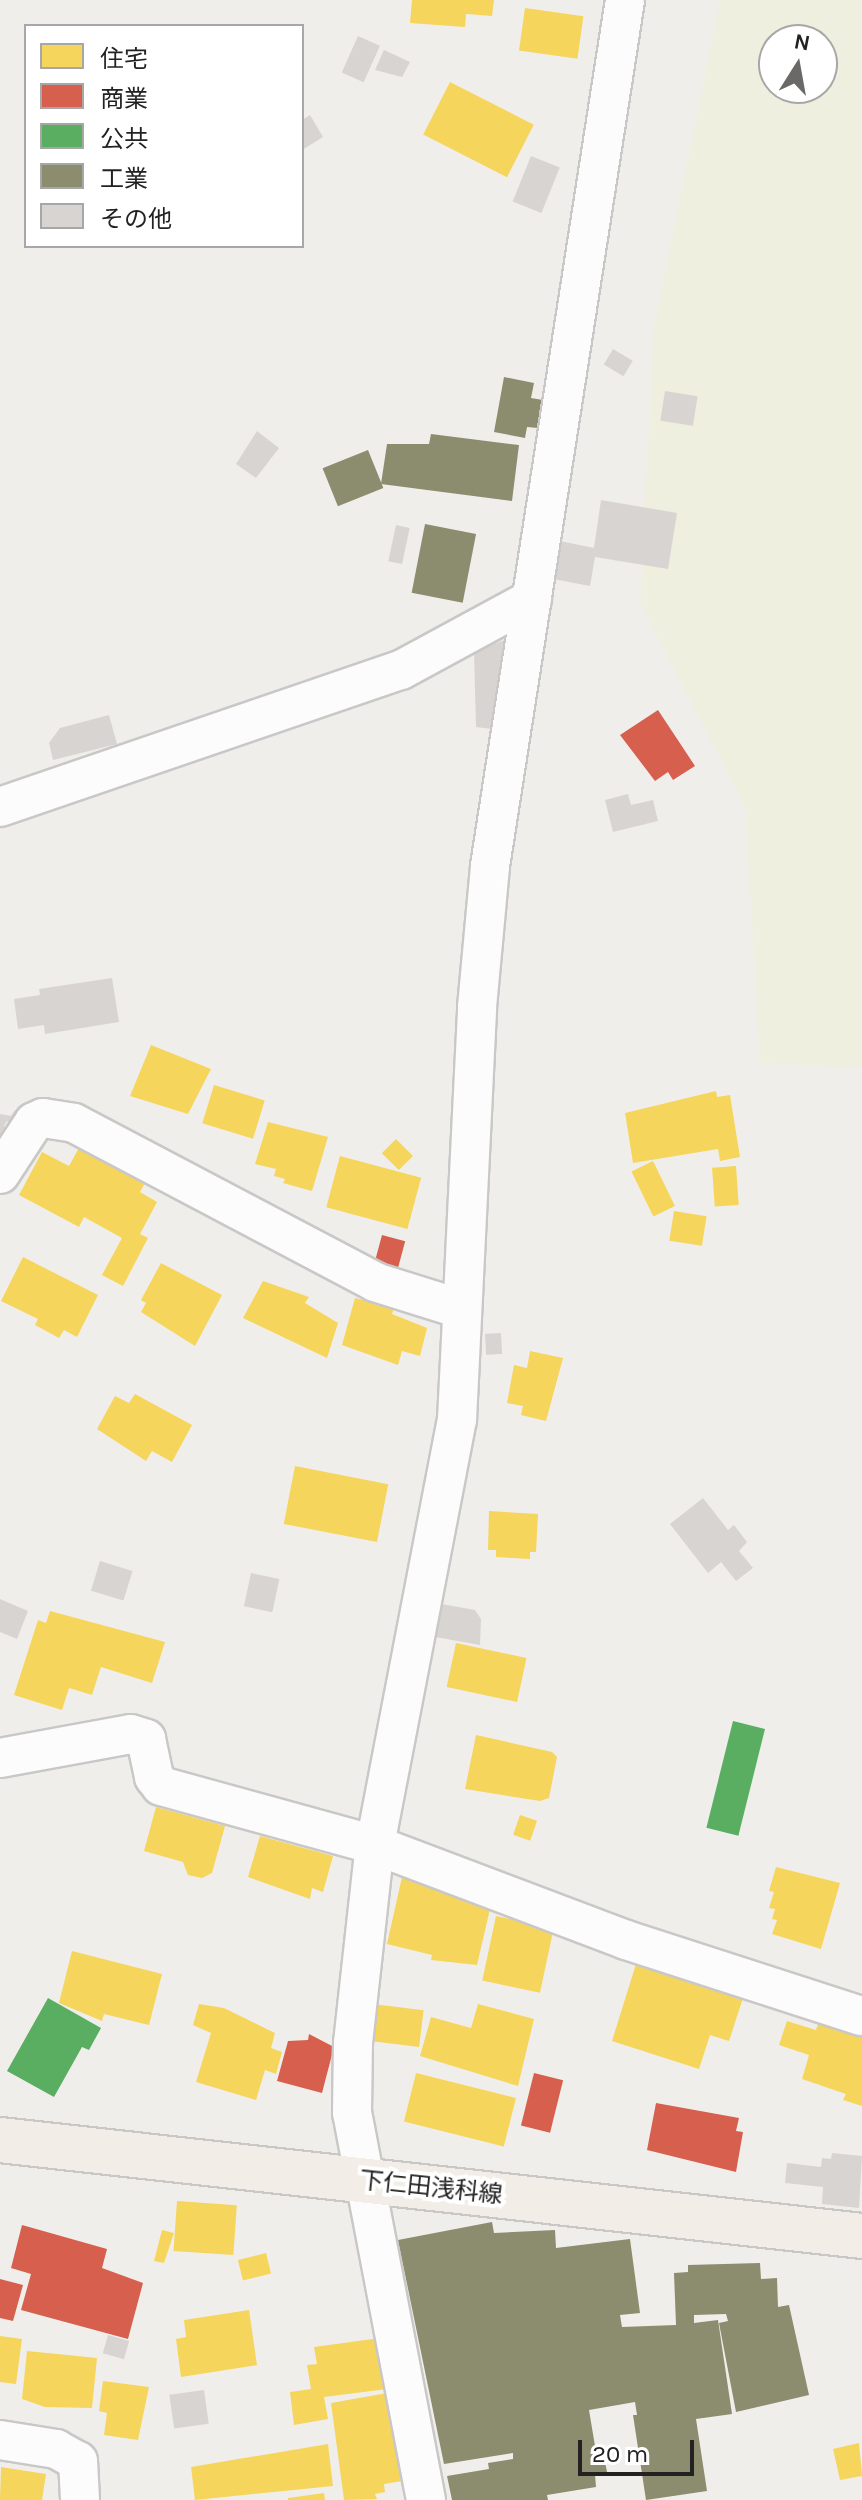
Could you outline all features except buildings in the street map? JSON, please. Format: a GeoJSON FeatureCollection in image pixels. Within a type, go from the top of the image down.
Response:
{"type":"FeatureCollection","features":[{"type":"Feature","properties":{"kind":"main road","name":"下仁田浅科線"},"geometry":{"type":"LineString","coordinates":[[0,2140],[862,2236]]}},
{"type":"Feature","properties":{"kind":"street"},"geometry":{"type":"LineString","coordinates":[[426,2500],[352,2113],[353,2043],[375,1845],[457,1420],[461,1309],[490,866],[625,0]]}},
{"type":"Feature","properties":{"kind":"street"},"geometry":{"type":"LineString","coordinates":[[0,807],[401,670],[532,599]]}},
{"type":"Feature","properties":{"kind":"street"},"geometry":{"type":"LineString","coordinates":[[0,1174],[34,1122],[43,1118],[74,1123],[375,1282],[461,1309]]}},
{"type":"Feature","properties":{"kind":"street"},"geometry":{"type":"LineString","coordinates":[[0,1758],[131,1734],[146,1739],[154,1777],[161,1786],[375,1845],[626,1940],[862,2016]]}},
{"type":"Feature","properties":{"kind":"street"},"geometry":{"type":"LineString","coordinates":[[0,2440],[56,2449],[78,2461],[80,2500]]}},
{"type":"Feature","properties":{"kind":"green space"},"geometry":{"type":"Polygon","coordinates":[[[720,0],[862,0],[862,1068],[760,1063],[745,808],[640,602],[654,327],[720,0]]]}}]}
